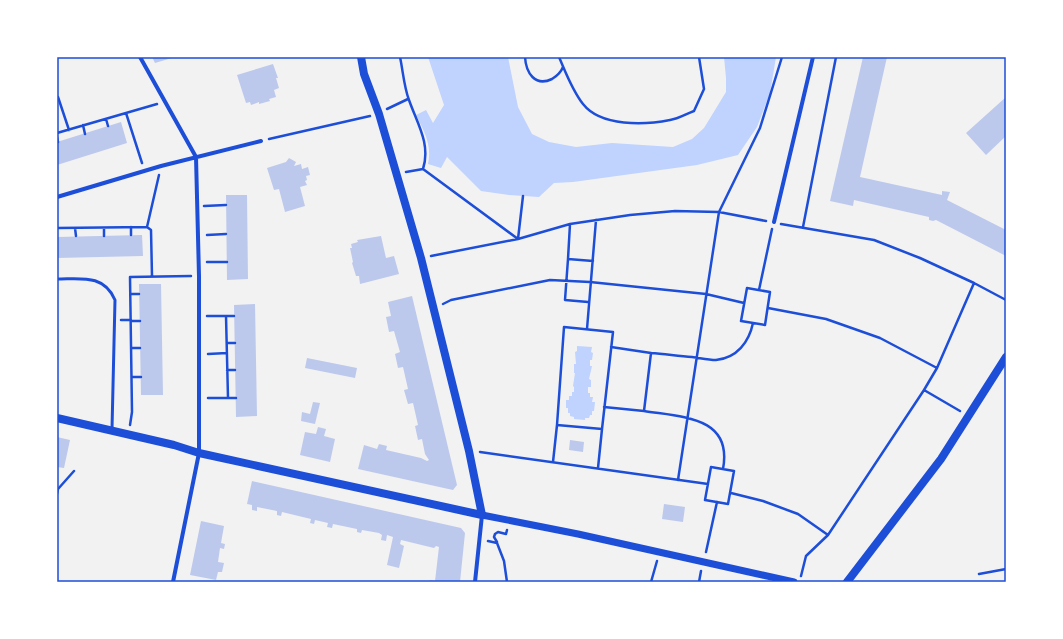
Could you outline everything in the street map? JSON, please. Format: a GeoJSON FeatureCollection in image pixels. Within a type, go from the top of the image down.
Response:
{"type":"FeatureCollection","features":[{"type":"Feature","properties":{"kind":"main road"},"geometry":{"type":"LineString","coordinates":[[57,418],[174,445],[199,453],[482,515],[469,451],[421,258],[379,114],[364,74],[361,57]]}},
{"type":"Feature","properties":{"kind":"main road"},"geometry":{"type":"LineString","coordinates":[[847,582],[941,459],[1006,357]]}},
{"type":"Feature","properties":{"kind":"street"},"geometry":{"type":"LineString","coordinates":[[140,57],[196,157],[199,263],[199,453],[173,582]]}},
{"type":"Feature","properties":{"kind":"street"},"geometry":{"type":"LineString","coordinates":[[774,222],[813,57]]}},
{"type":"Feature","properties":{"kind":"street"},"geometry":{"type":"LineString","coordinates":[[57,197],[161,166],[261,141]]}},
{"type":"Feature","properties":{"kind":"street"},"geometry":{"type":"LineString","coordinates":[[475,582],[482,515],[659,551],[794,582]]}},
{"type":"Feature","properties":{"kind":"lane"},"geometry":{"type":"LineString","coordinates":[[57,279],[90,279],[103,283],[112,292],[115,300],[112,430]]}},
{"type":"Feature","properties":{"kind":"path"},"geometry":{"type":"LineString","coordinates":[[400,57],[408,99],[424,139],[426,160],[423,169]]}},
{"type":"Feature","properties":{"kind":"path"},"geometry":{"type":"LineString","coordinates":[[525,57],[526,67],[529,72],[534,78],[541,82],[555,77],[561,72],[563,66]]}},
{"type":"Feature","properties":{"kind":"path"},"geometry":{"type":"LineString","coordinates":[[559,57],[574,90],[584,105],[596,115],[621,123],[650,123],[672,120],[694,111],[704,89],[700,57]]}},
{"type":"Feature","properties":{"kind":"path"},"geometry":{"type":"LineString","coordinates":[[678,480],[719,212],[760,128],[782,57]]}},
{"type":"Feature","properties":{"kind":"path"},"geometry":{"type":"LineString","coordinates":[[803,227],[836,57]]}},
{"type":"Feature","properties":{"kind":"path"},"geometry":{"type":"LineString","coordinates":[[58,97],[69,130]]}},
{"type":"Feature","properties":{"kind":"path"},"geometry":{"type":"LineString","coordinates":[[261,141],[379,114],[408,99]]}},
{"type":"Feature","properties":{"kind":"path"},"geometry":{"type":"LineString","coordinates":[[57,133],[165,102]]}},
{"type":"Feature","properties":{"kind":"path"},"geometry":{"type":"LineString","coordinates":[[126,113],[145,171]]}},
{"type":"Feature","properties":{"kind":"path"},"geometry":{"type":"LineString","coordinates":[[106,119],[108,126]]}},
{"type":"Feature","properties":{"kind":"path"},"geometry":{"type":"LineString","coordinates":[[82,126],[85,134]]}},
{"type":"Feature","properties":{"kind":"path"},"geometry":{"type":"LineString","coordinates":[[57,137],[58,142]]}},
{"type":"Feature","properties":{"kind":"path"},"geometry":{"type":"LineString","coordinates":[[147,227],[161,166]]}},
{"type":"Feature","properties":{"kind":"path"},"geometry":{"type":"LineString","coordinates":[[397,174],[423,169],[518,239]]}},
{"type":"Feature","properties":{"kind":"path"},"geometry":{"type":"LineString","coordinates":[[518,239],[523,196]]}},
{"type":"Feature","properties":{"kind":"path"},"geometry":{"type":"LineString","coordinates":[[197,206],[226,205]]}},
{"type":"Feature","properties":{"kind":"path"},"geometry":{"type":"LineString","coordinates":[[421,258],[518,239],[570,224],[630,215],[675,212],[719,212],[874,240],[920,258],[974,283],[1006,300]]}},
{"type":"Feature","properties":{"kind":"path"},"geometry":{"type":"LineString","coordinates":[[586,330],[596,220]]}},
{"type":"Feature","properties":{"kind":"path"},"geometry":{"type":"LineString","coordinates":[[759,290],[774,222]]}},
{"type":"Feature","properties":{"kind":"path"},"geometry":{"type":"LineString","coordinates":[[570,224],[565,300],[588,302]]}},
{"type":"Feature","properties":{"kind":"path"},"geometry":{"type":"LineString","coordinates":[[131,227],[132,235]]}},
{"type":"Feature","properties":{"kind":"path"},"geometry":{"type":"LineString","coordinates":[[57,228],[147,227],[151,230],[152,276]]}},
{"type":"Feature","properties":{"kind":"path"},"geometry":{"type":"LineString","coordinates":[[75,228],[76,236]]}},
{"type":"Feature","properties":{"kind":"path"},"geometry":{"type":"LineString","coordinates":[[104,228],[104,236]]}},
{"type":"Feature","properties":{"kind":"path"},"geometry":{"type":"LineString","coordinates":[[198,235],[226,234]]}},
{"type":"Feature","properties":{"kind":"path"},"geometry":{"type":"LineString","coordinates":[[568,259],[593,261]]}},
{"type":"Feature","properties":{"kind":"path"},"geometry":{"type":"LineString","coordinates":[[199,263],[227,262]]}},
{"type":"Feature","properties":{"kind":"path"},"geometry":{"type":"LineString","coordinates":[[132,412],[130,277],[199,276]]}},
{"type":"Feature","properties":{"kind":"path"},"geometry":{"type":"LineString","coordinates":[[434,309],[451,300],[550,280],[590,282],[706,294],[744,303]]}},
{"type":"Feature","properties":{"kind":"path"},"geometry":{"type":"LineString","coordinates":[[799,582],[806,556],[828,535],[937,368],[974,283]]}},
{"type":"Feature","properties":{"kind":"path"},"geometry":{"type":"LineString","coordinates":[[747,288],[770,292],[765,325],[741,321],[744,303],[747,288]]}},
{"type":"Feature","properties":{"kind":"path"},"geometry":{"type":"LineString","coordinates":[[131,294],[139,294]]}},
{"type":"Feature","properties":{"kind":"path"},"geometry":{"type":"LineString","coordinates":[[768,308],[826,319],[880,338],[937,368]]}},
{"type":"Feature","properties":{"kind":"path"},"geometry":{"type":"LineString","coordinates":[[226,316],[228,398]]}},
{"type":"Feature","properties":{"kind":"path"},"geometry":{"type":"LineString","coordinates":[[199,317],[234,316]]}},
{"type":"Feature","properties":{"kind":"path"},"geometry":{"type":"LineString","coordinates":[[130,320],[140,321]]}},
{"type":"Feature","properties":{"kind":"path"},"geometry":{"type":"LineString","coordinates":[[611,348],[716,360],[727,358],[736,353],[746,344],[751,334],[753,323]]}},
{"type":"Feature","properties":{"kind":"path"},"geometry":{"type":"LineString","coordinates":[[553,462],[564,327],[612,332],[598,469]]}},
{"type":"Feature","properties":{"kind":"path"},"geometry":{"type":"LineString","coordinates":[[227,344],[235,343]]}},
{"type":"Feature","properties":{"kind":"path"},"geometry":{"type":"LineString","coordinates":[[131,348],[140,348]]}},
{"type":"Feature","properties":{"kind":"path"},"geometry":{"type":"LineString","coordinates":[[644,411],[651,353]]}},
{"type":"Feature","properties":{"kind":"path"},"geometry":{"type":"LineString","coordinates":[[199,354],[227,354]]}},
{"type":"Feature","properties":{"kind":"path"},"geometry":{"type":"LineString","coordinates":[[227,370],[235,370]]}},
{"type":"Feature","properties":{"kind":"path"},"geometry":{"type":"LineString","coordinates":[[132,377],[140,377]]}},
{"type":"Feature","properties":{"kind":"path"},"geometry":{"type":"LineString","coordinates":[[924,390],[969,416]]}},
{"type":"Feature","properties":{"kind":"path"},"geometry":{"type":"LineString","coordinates":[[199,398],[236,398]]}},
{"type":"Feature","properties":{"kind":"path"},"geometry":{"type":"LineString","coordinates":[[604,406],[688,418],[705,423],[715,431],[722,441],[725,460],[723,469]]}},
{"type":"Feature","properties":{"kind":"path"},"geometry":{"type":"LineString","coordinates":[[556,425],[602,429]]}},
{"type":"Feature","properties":{"kind":"path"},"geometry":{"type":"LineString","coordinates":[[469,451],[708,484]]}},
{"type":"Feature","properties":{"kind":"path"},"geometry":{"type":"LineString","coordinates":[[711,467],[734,471],[728,504],[705,500],[708,484],[711,467]]}},
{"type":"Feature","properties":{"kind":"path"},"geometry":{"type":"LineString","coordinates":[[57,494],[58,489],[74,471]]}},
{"type":"Feature","properties":{"kind":"path"},"geometry":{"type":"LineString","coordinates":[[730,494],[763,501],[798,514],[828,535]]}},
{"type":"Feature","properties":{"kind":"path"},"geometry":{"type":"LineString","coordinates":[[704,561],[717,502]]}},
{"type":"Feature","properties":{"kind":"path"},"geometry":{"type":"LineString","coordinates":[[507,582],[504,561],[494,537],[498,532],[506,534],[508,520]]}},
{"type":"Feature","properties":{"kind":"path"},"geometry":{"type":"LineString","coordinates":[[479,541],[497,543]]}},
{"type":"Feature","properties":{"kind":"path"},"geometry":{"type":"LineString","coordinates":[[651,582],[659,551]]}},
{"type":"Feature","properties":{"kind":"path"},"geometry":{"type":"LineString","coordinates":[[979,574],[1006,569]]}},
{"type":"Feature","properties":{"kind":"water"},"geometry":{"type":"Polygon","coordinates":[[[428,57],[508,57],[518,107],[532,134],[549,142],[576,147],[612,143],[673,147],[692,139],[704,128],[726,92],[724,57],[776,57],[770,93],[757,127],[738,155],[697,165],[573,182],[554,183],[539,197],[481,191],[447,157],[441,168],[428,164],[428,145],[425,133],[416,115],[426,110],[433,123],[444,105],[428,57]]]}},
{"type":"Feature","properties":{"kind":"water"},"geometry":{"type":"Polygon","coordinates":[[[577,346],[592,347],[591,352],[593,353],[592,360],[590,360],[590,366],[592,366],[589,379],[591,380],[591,387],[588,387],[588,393],[590,393],[590,397],[593,397],[592,402],[595,402],[594,411],[592,411],[592,415],[590,415],[589,418],[585,418],[585,420],[574,419],[574,417],[570,416],[570,413],[568,413],[568,408],[566,408],[566,400],[569,400],[569,396],[572,396],[572,392],[574,392],[574,364],[576,364],[575,352],[577,351],[577,346]]]}},
{"type":"Feature","properties":{"kind":"building"},"geometry":{"type":"Polygon","coordinates":[[[152,57],[175,57],[155,63],[152,57]]]}},
{"type":"Feature","properties":{"kind":"building"},"geometry":{"type":"Polygon","coordinates":[[[863,57],[887,57],[860,177],[942,195],[942,191],[950,192],[947,200],[1006,230],[1006,256],[936,220],[929,220],[929,217],[854,200],[853,206],[830,201],[863,57]]]}},
{"type":"Feature","properties":{"kind":"building"},"geometry":{"type":"Polygon","coordinates":[[[273,64],[278,78],[276,78],[279,88],[274,90],[276,97],[269,99],[270,101],[259,104],[259,102],[251,105],[250,102],[246,103],[237,75],[273,64]]]}},
{"type":"Feature","properties":{"kind":"building"},"geometry":{"type":"Polygon","coordinates":[[[1006,97],[1006,136],[986,155],[966,133],[1006,97]]]}},
{"type":"Feature","properties":{"kind":"building"},"geometry":{"type":"Polygon","coordinates":[[[121,122],[127,143],[57,165],[57,142],[121,122]]]}},
{"type":"Feature","properties":{"kind":"building"},"geometry":{"type":"Polygon","coordinates":[[[289,158],[296,162],[294,166],[301,164],[302,169],[308,167],[310,175],[306,176],[307,180],[305,181],[307,185],[300,187],[305,206],[285,212],[279,189],[274,190],[267,168],[286,162],[289,158]]]}},
{"type":"Feature","properties":{"kind":"building"},"geometry":{"type":"Polygon","coordinates":[[[226,195],[247,195],[248,279],[227,280],[226,195]]]}},
{"type":"Feature","properties":{"kind":"building"},"geometry":{"type":"Polygon","coordinates":[[[142,235],[143,256],[57,258],[57,237],[142,235]]]}},
{"type":"Feature","properties":{"kind":"building"},"geometry":{"type":"Polygon","coordinates":[[[381,236],[386,258],[394,256],[399,274],[360,284],[359,276],[356,276],[352,263],[350,248],[352,248],[351,244],[358,242],[357,240],[381,236]]]}},
{"type":"Feature","properties":{"kind":"building"},"geometry":{"type":"Polygon","coordinates":[[[139,284],[161,284],[163,395],[141,395],[139,284]]]}},
{"type":"Feature","properties":{"kind":"building"},"geometry":{"type":"Polygon","coordinates":[[[412,296],[457,485],[453,490],[358,469],[364,445],[377,449],[379,444],[387,446],[386,450],[421,458],[427,461],[429,460],[425,454],[422,439],[418,440],[415,426],[418,425],[413,403],[408,404],[404,390],[408,389],[403,367],[398,368],[395,354],[400,352],[394,331],[389,332],[386,317],[391,316],[388,302],[412,296]]]}},
{"type":"Feature","properties":{"kind":"building"},"geometry":{"type":"Polygon","coordinates":[[[255,304],[257,416],[236,417],[234,305],[255,304]]]}},
{"type":"Feature","properties":{"kind":"building"},"geometry":{"type":"Polygon","coordinates":[[[307,358],[357,368],[355,378],[305,368],[307,358]]]}},
{"type":"Feature","properties":{"kind":"building"},"geometry":{"type":"Polygon","coordinates":[[[313,402],[320,403],[315,424],[301,421],[302,412],[310,414],[313,402]]]}},
{"type":"Feature","properties":{"kind":"building"},"geometry":{"type":"Polygon","coordinates":[[[318,427],[326,429],[324,436],[335,439],[330,462],[300,455],[305,432],[316,434],[318,427]]]}},
{"type":"Feature","properties":{"kind":"building"},"geometry":{"type":"Polygon","coordinates":[[[57,437],[70,440],[64,468],[57,467],[57,437]]]}},
{"type":"Feature","properties":{"kind":"building"},"geometry":{"type":"Polygon","coordinates":[[[570,440],[584,442],[583,452],[569,450],[570,440]]]}},
{"type":"Feature","properties":{"kind":"building"},"geometry":{"type":"Polygon","coordinates":[[[252,481],[461,528],[465,533],[460,582],[429,582],[430,580],[435,581],[439,547],[436,546],[434,548],[401,540],[400,544],[404,546],[399,568],[387,565],[393,537],[387,535],[386,541],[381,540],[382,535],[379,533],[362,530],[361,533],[357,532],[357,529],[333,524],[332,528],[327,527],[328,523],[315,520],[314,524],[310,523],[311,519],[282,512],[281,516],[277,515],[277,511],[257,507],[257,511],[252,510],[252,505],[247,504],[252,481]]]}},
{"type":"Feature","properties":{"kind":"building"},"geometry":{"type":"Polygon","coordinates":[[[664,504],[685,507],[683,522],[662,519],[664,504]]]}},
{"type":"Feature","properties":{"kind":"building"},"geometry":{"type":"Polygon","coordinates":[[[201,521],[224,526],[221,543],[225,544],[224,549],[220,548],[218,562],[224,563],[222,572],[218,572],[216,580],[190,575],[201,521]]]}}]}
